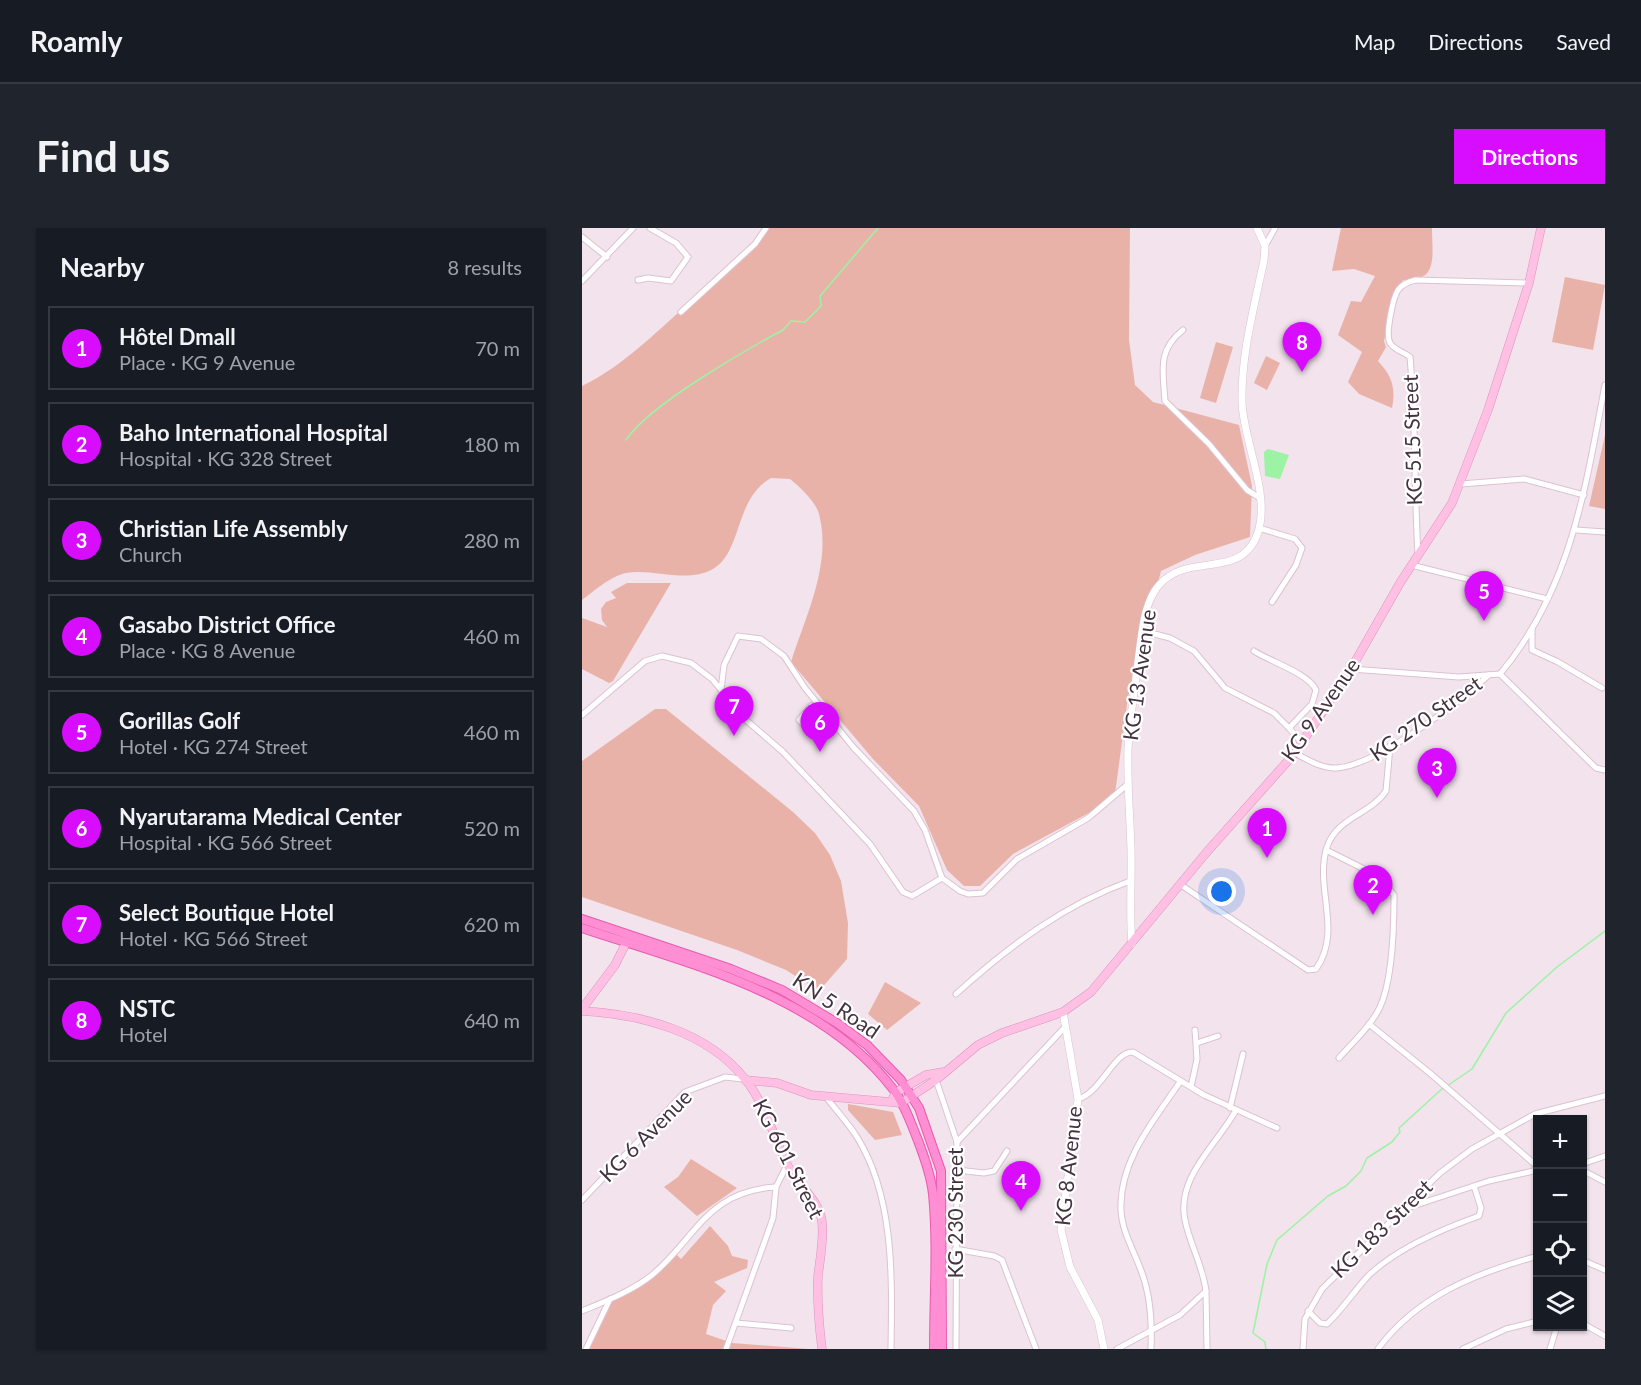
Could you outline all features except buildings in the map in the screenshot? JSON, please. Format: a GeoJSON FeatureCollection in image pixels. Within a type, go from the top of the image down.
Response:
{"type":"FeatureCollection","features":[{"type":"Feature","properties":{"kind":"main road","name":"KG 9 Avenue"},"geometry":{"type":"LineString","coordinates":[[901,1103],[913,1098],[978,1045],[1002,1033],[1063,1011],[1091,992],[1295,753],[1351,669],[1461,484],[1529,283],[1541,228]]}},
{"type":"Feature","properties":{"kind":"main road","name":"KN 5 Road"},"geometry":{"type":"LineString","coordinates":[[582,919],[723,966],[782,990],[829,1018],[867,1046],[906,1087],[913,1098],[941,1171],[942,1349]]}},
{"type":"Feature","properties":{"kind":"main road","name":"KN 5 Road"},"geometry":{"type":"LineString","coordinates":[[582,928],[748,986],[791,1006],[848,1044],[893,1097],[901,1103],[924,1157],[933,1194],[934,1349]]}},
{"type":"Feature","properties":{"kind":"main road"},"geometry":{"type":"LineString","coordinates":[[582,1010],[615,965],[626,943]]}},
{"type":"Feature","properties":{"kind":"main road","name":"KG 601 Street"},"geometry":{"type":"LineString","coordinates":[[582,1010],[623,1013],[650,1020],[698,1042],[724,1059],[745,1080],[772,1128],[787,1165],[816,1205],[822,1220],[818,1291],[822,1349]]}},
{"type":"Feature","properties":{"kind":"main road","name":"KG 9 Avenue"},"geometry":{"type":"LineString","coordinates":[[893,1097],[926,1075],[943,1072]]}},
{"type":"Feature","properties":{"kind":"main road","name":"KG 6 Avenue"},"geometry":{"type":"LineString","coordinates":[[745,1080],[777,1083],[811,1095],[893,1097]]}},
{"type":"Feature","properties":{"kind":"street"},"geometry":{"type":"LineString","coordinates":[[582,281],[633,228]]}},
{"type":"Feature","properties":{"kind":"street"},"geometry":{"type":"LineString","coordinates":[[638,280],[648,278],[671,281],[688,257],[684,249],[650,228]]}},
{"type":"Feature","properties":{"kind":"street"},"geometry":{"type":"LineString","coordinates":[[681,312],[755,244],[766,228]]}},
{"type":"Feature","properties":{"kind":"street"},"geometry":{"type":"LineString","coordinates":[[1257,228],[1265,246]]}},
{"type":"Feature","properties":{"kind":"street"},"geometry":{"type":"LineString","coordinates":[[1265,246],[1275,228]]}},
{"type":"Feature","properties":{"kind":"street"},"geometry":{"type":"LineString","coordinates":[[582,237],[606,257]]}},
{"type":"Feature","properties":{"kind":"street","name":"KG 13 Avenue"},"geometry":{"type":"LineString","coordinates":[[1132,944],[1128,904],[1130,881],[1128,784],[1131,711],[1143,631],[1151,597],[1160,584],[1183,570],[1242,557],[1252,544],[1259,528],[1260,498],[1245,434],[1242,393],[1246,340],[1265,246]]}},
{"type":"Feature","properties":{"kind":"street","name":"KG 515 Street"},"geometry":{"type":"LineString","coordinates":[[1419,555],[1414,480],[1414,404],[1410,357],[1391,345],[1389,340],[1394,300],[1398,291],[1406,283],[1424,280],[1529,283]]}},
{"type":"Feature","properties":{"kind":"street"},"geometry":{"type":"LineString","coordinates":[[1183,330],[1171,339],[1163,358],[1165,400],[1209,444],[1248,490],[1260,498]]}},
{"type":"Feature","properties":{"kind":"street","name":"KG 270 Street"},"geometry":{"type":"LineString","coordinates":[[1500,674],[1521,649],[1547,599],[1576,530],[1605,385]]}},
{"type":"Feature","properties":{"kind":"street"},"geometry":{"type":"LineString","coordinates":[[1461,484],[1524,479],[1584,495]]}},
{"type":"Feature","properties":{"kind":"street"},"geometry":{"type":"LineString","coordinates":[[1259,528],[1295,539],[1302,548],[1296,565],[1272,602]]}},
{"type":"Feature","properties":{"kind":"street"},"geometry":{"type":"LineString","coordinates":[[1576,530],[1605,532]]}},
{"type":"Feature","properties":{"kind":"street"},"geometry":{"type":"LineString","coordinates":[[1411,565],[1547,599]]}},
{"type":"Feature","properties":{"kind":"street"},"geometry":{"type":"LineString","coordinates":[[1532,627],[1532,650],[1558,662],[1602,688]]}},
{"type":"Feature","properties":{"kind":"street"},"geometry":{"type":"LineString","coordinates":[[1143,631],[1170,638],[1194,651],[1225,688],[1274,713],[1302,743]]}},
{"type":"Feature","properties":{"kind":"street"},"geometry":{"type":"LineString","coordinates":[[722,690],[724,666],[734,639],[742,635],[761,639],[784,656],[854,748],[918,815],[942,878],[968,894],[983,893],[1017,859],[1088,818],[1128,784]]}},
{"type":"Feature","properties":{"kind":"street"},"geometry":{"type":"LineString","coordinates":[[1254,651],[1305,677],[1316,690],[1312,704],[1289,729]]}},
{"type":"Feature","properties":{"kind":"street"},"geometry":{"type":"LineString","coordinates":[[582,715],[645,661],[657,657],[687,661],[712,679],[746,720],[783,752],[870,844],[908,895],[917,894],[942,878]]}},
{"type":"Feature","properties":{"kind":"street"},"geometry":{"type":"LineString","coordinates":[[712,679],[724,666]]}},
{"type":"Feature","properties":{"kind":"street"},"geometry":{"type":"LineString","coordinates":[[1351,669],[1385,674],[1500,674],[1596,768],[1605,770]]}},
{"type":"Feature","properties":{"kind":"street","name":"KG 270 Street"},"geometry":{"type":"LineString","coordinates":[[1295,753],[1317,765],[1335,768],[1356,765],[1374,758],[1429,721],[1488,675]]}},
{"type":"Feature","properties":{"kind":"street"},"geometry":{"type":"LineString","coordinates":[[810,731],[799,720],[811,706]]}},
{"type":"Feature","properties":{"kind":"street"},"geometry":{"type":"LineString","coordinates":[[1181,885],[1205,904],[1312,971],[1319,965],[1328,939],[1324,869],[1326,850],[1338,828],[1386,791],[1390,746]]}},
{"type":"Feature","properties":{"kind":"street"},"geometry":{"type":"LineString","coordinates":[[1326,850],[1380,878],[1394,895],[1394,916],[1385,992],[1380,1007],[1369,1024],[1339,1058]]}},
{"type":"Feature","properties":{"kind":"street"},"geometry":{"type":"LineString","coordinates":[[956,994],[994,960],[1053,918],[1076,904],[1130,881]]}},
{"type":"Feature","properties":{"kind":"street","name":"KG 8 Avenue"},"geometry":{"type":"LineString","coordinates":[[1063,1011],[1078,1099],[1061,1230],[1070,1267],[1098,1320],[1104,1349]]}},
{"type":"Feature","properties":{"kind":"street"},"geometry":{"type":"LineString","coordinates":[[1369,1024],[1431,1074],[1533,1165]]}},
{"type":"Feature","properties":{"kind":"street"},"geometry":{"type":"LineString","coordinates":[[957,1142],[1065,1027]]}},
{"type":"Feature","properties":{"kind":"street"},"geometry":{"type":"LineString","coordinates":[[1191,1087],[1197,1059],[1195,1030]]}},
{"type":"Feature","properties":{"kind":"street"},"geometry":{"type":"LineString","coordinates":[[1197,1043],[1218,1036]]}},
{"type":"Feature","properties":{"kind":"street"},"geometry":{"type":"LineString","coordinates":[[1078,1099],[1092,1092],[1128,1051],[1180,1082],[1277,1128]]}},
{"type":"Feature","properties":{"kind":"street"},"geometry":{"type":"LineString","coordinates":[[1207,1349],[1206,1292],[1203,1271],[1185,1222],[1183,1210],[1186,1190],[1195,1167],[1210,1151],[1233,1109],[1243,1054]]}},
{"type":"Feature","properties":{"kind":"street","name":"KG 6 Avenue"},"geometry":{"type":"LineString","coordinates":[[582,1200],[685,1092],[725,1077],[745,1080]]}},
{"type":"Feature","properties":{"kind":"street","name":"KG 230 Street"},"geometry":{"type":"LineString","coordinates":[[936,1080],[957,1142],[956,1349]]}},
{"type":"Feature","properties":{"kind":"street"},"geometry":{"type":"LineString","coordinates":[[1151,1349],[1149,1296],[1124,1230],[1120,1210],[1124,1181],[1135,1150],[1180,1082]]}},
{"type":"Feature","properties":{"kind":"street"},"geometry":{"type":"LineString","coordinates":[[826,1096],[857,1137],[879,1193],[891,1264],[891,1349]]}},
{"type":"Feature","properties":{"kind":"street","name":"KG 183 Street"},"geometry":{"type":"LineString","coordinates":[[1303,1349],[1305,1319],[1308,1311],[1329,1280],[1407,1209],[1448,1166],[1498,1134],[1535,1114],[1605,1096]]}},
{"type":"Feature","properties":{"kind":"street"},"geometry":{"type":"LineString","coordinates":[[957,1170],[984,1173],[994,1171],[1007,1151]]}},
{"type":"Feature","properties":{"kind":"street"},"geometry":{"type":"LineString","coordinates":[[1587,1162],[1605,1156]]}},
{"type":"Feature","properties":{"kind":"street"},"geometry":{"type":"LineString","coordinates":[[726,1349],[773,1218],[776,1187],[787,1165]]}},
{"type":"Feature","properties":{"kind":"street"},"geometry":{"type":"LineString","coordinates":[[1407,1209],[1474,1186],[1533,1170]]}},
{"type":"Feature","properties":{"kind":"street"},"geometry":{"type":"LineString","coordinates":[[1587,1173],[1605,1182]]}},
{"type":"Feature","properties":{"kind":"street"},"geometry":{"type":"LineString","coordinates":[[1308,1311],[1320,1323],[1327,1324],[1370,1275],[1382,1265],[1436,1233],[1479,1216],[1481,1208],[1474,1186]]}},
{"type":"Feature","properties":{"kind":"street"},"geometry":{"type":"LineString","coordinates":[[582,1311],[610,1299],[652,1275],[702,1221],[731,1197],[755,1188],[776,1187]]}},
{"type":"Feature","properties":{"kind":"street"},"geometry":{"type":"LineString","coordinates":[[956,1249],[994,1256],[1002,1260],[1036,1349]]}},
{"type":"Feature","properties":{"kind":"street"},"geometry":{"type":"LineString","coordinates":[[1378,1349],[1410,1312],[1436,1295],[1469,1278],[1533,1258]]}},
{"type":"Feature","properties":{"kind":"street"},"geometry":{"type":"LineString","coordinates":[[1587,1262],[1605,1270]]}},
{"type":"Feature","properties":{"kind":"street"},"geometry":{"type":"LineString","coordinates":[[943,1281],[956,1281]]}},
{"type":"Feature","properties":{"kind":"street"},"geometry":{"type":"LineString","coordinates":[[1117,1349],[1191,1308],[1206,1292]]}},
{"type":"Feature","properties":{"kind":"street"},"geometry":{"type":"LineString","coordinates":[[586,1349],[610,1299]]}},
{"type":"Feature","properties":{"kind":"street"},"geometry":{"type":"LineString","coordinates":[[1463,1349],[1506,1329],[1533,1322]]}},
{"type":"Feature","properties":{"kind":"street"},"geometry":{"type":"LineString","coordinates":[[736,1323],[791,1328]]}},
{"type":"Feature","properties":{"kind":"street"},"geometry":{"type":"LineString","coordinates":[[1587,1326],[1605,1336]]}},
{"type":"Feature","properties":{"kind":"street"},"geometry":{"type":"LineString","coordinates":[[1550,1349],[1555,1331]]}},
{"type":"Feature","properties":{"kind":"shaded area"},"geometry":{"type":"Polygon","coordinates":[[[763,228],[1130,228],[1129,340],[1135,385],[1153,402],[1239,425],[1252,486],[1250,537],[1195,555],[1161,571],[1128,697],[1115,794],[1096,809],[1013,854],[980,886],[964,886],[947,870],[919,806],[873,759],[791,662],[816,589],[822,552],[822,533],[815,505],[790,479],[771,478],[759,487],[744,511],[730,550],[723,561],[713,569],[681,576],[648,572],[626,573],[609,580],[582,600],[582,386],[611,369],[651,338],[728,268],[763,228]]]}},
{"type":"Feature","properties":{"kind":"shaded area"},"geometry":{"type":"Polygon","coordinates":[[[1341,228],[1432,228],[1431,265],[1423,277],[1403,280],[1394,293],[1384,341],[1386,347],[1378,361],[1392,383],[1392,408],[1359,394],[1348,382],[1362,352],[1338,335],[1351,301],[1361,302],[1375,276],[1354,269],[1332,271],[1341,228]]]}},
{"type":"Feature","properties":{"kind":"shaded area"},"geometry":{"type":"Polygon","coordinates":[[[1565,277],[1605,285],[1593,350],[1552,342],[1565,277]]]}},
{"type":"Feature","properties":{"kind":"shaded area"},"geometry":{"type":"Polygon","coordinates":[[[1216,342],[1233,347],[1216,403],[1200,398],[1216,342]]]}},
{"type":"Feature","properties":{"kind":"shaded area"},"geometry":{"type":"Polygon","coordinates":[[[1266,356],[1280,363],[1267,390],[1254,383],[1266,356]]]}},
{"type":"Feature","properties":{"kind":"shaded area"},"geometry":{"type":"Polygon","coordinates":[[[1605,435],[1605,509],[1589,506],[1605,435]]]}},
{"type":"Feature","properties":{"kind":"shaded area"},"geometry":{"type":"Polygon","coordinates":[[[1268,449],[1289,455],[1280,479],[1265,476],[1264,452],[1268,449]]]}},
{"type":"Feature","properties":{"kind":"shaded area"},"geometry":{"type":"Polygon","coordinates":[[[627,583],[671,583],[613,681],[609,683],[582,669],[582,618],[607,627],[602,620],[601,609],[606,602],[616,598],[611,592],[627,583]]]}},
{"type":"Feature","properties":{"kind":"shaded area"},"geometry":{"type":"Polygon","coordinates":[[[655,709],[666,709],[793,812],[815,833],[830,855],[841,881],[848,923],[847,959],[819,991],[786,970],[737,950],[582,897],[582,761],[655,709]]]}},
{"type":"Feature","properties":{"kind":"shaded area"},"geometry":{"type":"Polygon","coordinates":[[[885,982],[921,1003],[887,1030],[868,1014],[885,982]]]}},
{"type":"Feature","properties":{"kind":"shaded area"},"geometry":{"type":"Polygon","coordinates":[[[848,1104],[893,1112],[902,1135],[875,1140],[848,1110],[848,1104]]]}},
{"type":"Feature","properties":{"kind":"shaded area"},"geometry":{"type":"Polygon","coordinates":[[[691,1159],[737,1188],[697,1216],[664,1187],[678,1177],[691,1159]]]}},
{"type":"Feature","properties":{"kind":"shaded area"},"geometry":{"type":"Polygon","coordinates":[[[710,1226],[728,1246],[732,1256],[748,1260],[747,1268],[714,1282],[726,1291],[713,1305],[706,1334],[732,1343],[809,1349],[591,1349],[587,1347],[610,1299],[641,1283],[674,1252],[681,1259],[710,1226]]]}},
{"type":"Feature","properties":{"kind":"waterway"},"geometry":{"type":"LineString","coordinates":[[626,440],[654,411],[698,380],[783,330],[791,321],[805,322],[821,306],[820,296],[878,228]]}},
{"type":"Feature","properties":{"kind":"waterway"},"geometry":{"type":"LineString","coordinates":[[1447,1086],[1472,1069],[1506,1013],[1557,967],[1605,931]]}},
{"type":"Feature","properties":{"kind":"waterway"},"geometry":{"type":"LineString","coordinates":[[1266,1349],[1265,1342],[1253,1333],[1267,1264],[1277,1240],[1328,1196],[1346,1186],[1361,1171],[1367,1158],[1392,1142],[1400,1132],[1399,1128],[1443,1088]]}},
{"type":"Feature","properties":{"kind":"place","name":"NSTC"},"geometry":{"type":"Point","coordinates":[1302,372]}},
{"type":"Feature","properties":{"kind":"place","name":"Gorillas Golf"},"geometry":{"type":"Point","coordinates":[1484,621]}},
{"type":"Feature","properties":{"kind":"place","name":"Select Boutique Hotel"},"geometry":{"type":"Point","coordinates":[734,736]}},
{"type":"Feature","properties":{"kind":"place","name":"Nyarutarama Medical Center"},"geometry":{"type":"Point","coordinates":[820,752]}},
{"type":"Feature","properties":{"kind":"place","name":"Christian Life Assembly"},"geometry":{"type":"Point","coordinates":[1437,798]}},
{"type":"Feature","properties":{"kind":"place","name":"Hôtel Dmall"},"geometry":{"type":"Point","coordinates":[1267,858]}},
{"type":"Feature","properties":{"kind":"place","name":"Baho International Hospital"},"geometry":{"type":"Point","coordinates":[1373,915]}},
{"type":"Feature","properties":{"kind":"place","name":"Gasabo District Office"},"geometry":{"type":"Point","coordinates":[1021,1211]}}]}
